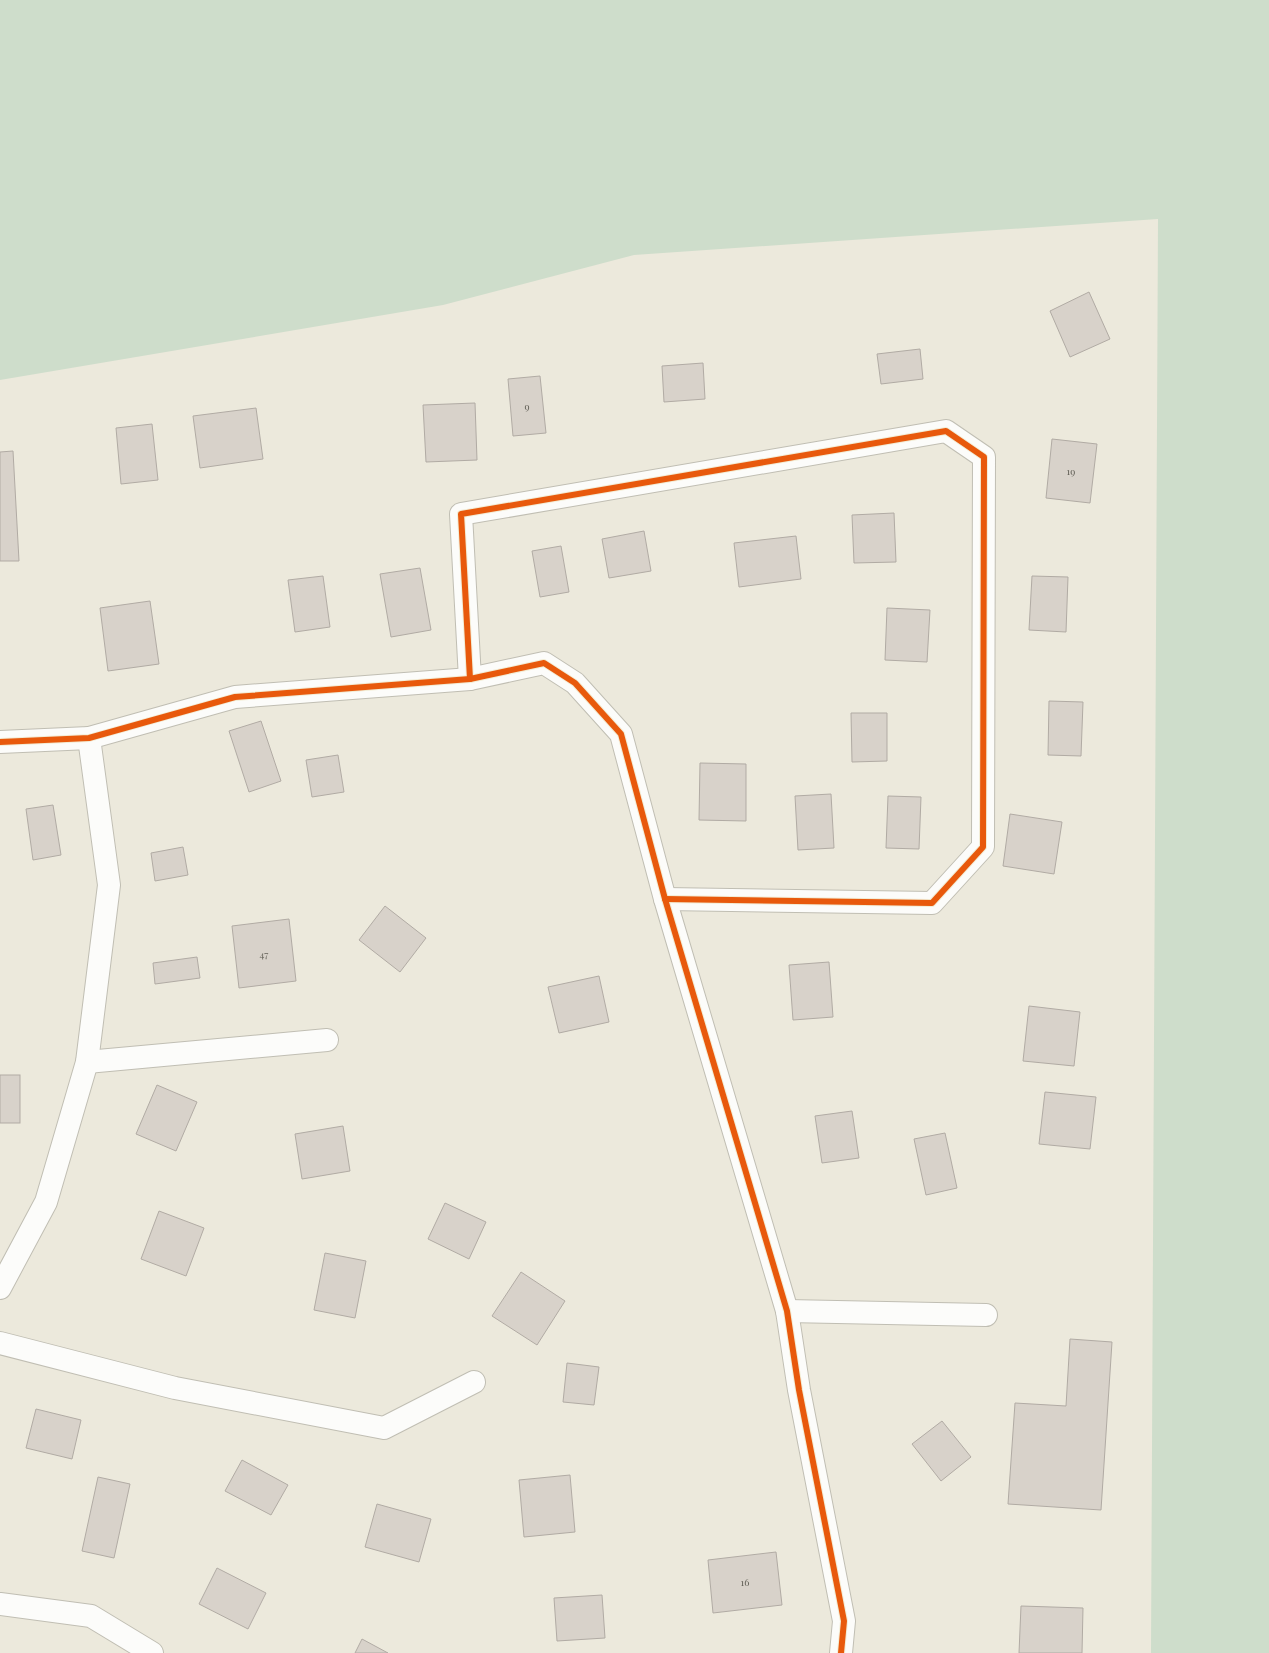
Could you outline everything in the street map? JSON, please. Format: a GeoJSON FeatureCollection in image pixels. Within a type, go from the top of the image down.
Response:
{"type":"FeatureCollection","features":[{"type":"Feature","properties":{"kind":"street"},"geometry":{"type":"LineString","coordinates":[[470,679],[461,514],[946,431],[984,457],[983,847],[932,903],[665,899]]}},
{"type":"Feature","properties":{"kind":"street"},"geometry":{"type":"LineString","coordinates":[[0,742],[89,738],[235,697],[470,679],[544,663],[575,683],[621,734],[665,899],[788,1311],[799,1390],[844,1621],[841,1653]]}},
{"type":"Feature","properties":{"kind":"street"},"geometry":{"type":"LineString","coordinates":[[0,1288],[46,1202],[87,1062],[109,885],[89,738]]}},
{"type":"Feature","properties":{"kind":"street"},"geometry":{"type":"LineString","coordinates":[[87,1062],[327,1040]]}},
{"type":"Feature","properties":{"kind":"street"},"geometry":{"type":"LineString","coordinates":[[788,1311],[986,1315]]}},
{"type":"Feature","properties":{"kind":"street"},"geometry":{"type":"LineString","coordinates":[[0,1343],[175,1388],[384,1428],[474,1382]]}},
{"type":"Feature","properties":{"kind":"street"},"geometry":{"type":"LineString","coordinates":[[0,1604],[91,1616],[152,1653]]}},
{"type":"Feature","properties":{"kind":"green space"},"geometry":{"type":"Polygon","coordinates":[[[0,0],[1269,0],[1269,1653],[1151,1653],[1158,219],[634,255],[443,305],[0,380],[0,0]]]}},
{"type":"Feature","properties":{"kind":"building"},"geometry":{"type":"Polygon","coordinates":[[[1089,292],[1110,339],[1070,357],[1050,311],[1089,292]]]}},
{"type":"Feature","properties":{"kind":"building"},"geometry":{"type":"Polygon","coordinates":[[[920,349],[923,379],[881,384],[877,354],[920,349]]]}},
{"type":"Feature","properties":{"kind":"building"},"geometry":{"type":"Polygon","coordinates":[[[703,363],[705,399],[664,402],[662,366],[703,363]]]}},
{"type":"Feature","properties":{"kind":"building"},"geometry":{"type":"Polygon","coordinates":[[[540,376],[546,433],[513,436],[508,379],[540,376]]]}},
{"type":"Feature","properties":{"kind":"building"},"geometry":{"type":"Polygon","coordinates":[[[475,403],[477,460],[426,462],[423,405],[475,403]]]}},
{"type":"Feature","properties":{"kind":"building"},"geometry":{"type":"Polygon","coordinates":[[[256,408],[263,459],[200,468],[193,416],[256,408]]]}},
{"type":"Feature","properties":{"kind":"building"},"geometry":{"type":"Polygon","coordinates":[[[152,424],[158,480],[121,484],[116,428],[152,424]]]}},
{"type":"Feature","properties":{"kind":"building"},"geometry":{"type":"Polygon","coordinates":[[[1052,439],[1097,444],[1090,503],[1046,498],[1052,439]]]}},
{"type":"Feature","properties":{"kind":"building"},"geometry":{"type":"Polygon","coordinates":[[[13,451],[19,561],[0,561],[0,452],[13,451]]]}},
{"type":"Feature","properties":{"kind":"building"},"geometry":{"type":"Polygon","coordinates":[[[894,513],[896,562],[854,563],[852,515],[894,513]]]}},
{"type":"Feature","properties":{"kind":"building"},"geometry":{"type":"Polygon","coordinates":[[[644,531],[651,571],[609,578],[602,539],[644,531]]]}},
{"type":"Feature","properties":{"kind":"building"},"geometry":{"type":"Polygon","coordinates":[[[796,536],[801,579],[739,587],[734,543],[796,536]]]}},
{"type":"Feature","properties":{"kind":"building"},"geometry":{"type":"Polygon","coordinates":[[[561,546],[569,592],[540,597],[532,551],[561,546]]]}},
{"type":"Feature","properties":{"kind":"building"},"geometry":{"type":"Polygon","coordinates":[[[420,568],[431,630],[391,637],[380,574],[420,568]]]}},
{"type":"Feature","properties":{"kind":"building"},"geometry":{"type":"Polygon","coordinates":[[[323,576],[330,627],[295,632],[288,580],[323,576]]]}},
{"type":"Feature","properties":{"kind":"building"},"geometry":{"type":"Polygon","coordinates":[[[1032,576],[1068,577],[1066,632],[1029,630],[1032,576]]]}},
{"type":"Feature","properties":{"kind":"building"},"geometry":{"type":"Polygon","coordinates":[[[150,601],[159,664],[108,671],[100,608],[150,601]]]}},
{"type":"Feature","properties":{"kind":"building"},"geometry":{"type":"Polygon","coordinates":[[[887,608],[930,610],[927,662],[885,660],[887,608]]]}},
{"type":"Feature","properties":{"kind":"building"},"geometry":{"type":"Polygon","coordinates":[[[1049,701],[1083,702],[1081,756],[1048,755],[1049,701]]]}},
{"type":"Feature","properties":{"kind":"building"},"geometry":{"type":"Polygon","coordinates":[[[851,713],[887,713],[887,761],[852,762],[851,713]]]}},
{"type":"Feature","properties":{"kind":"building"},"geometry":{"type":"Polygon","coordinates":[[[261,721],[281,781],[249,792],[229,731],[261,721]]]}},
{"type":"Feature","properties":{"kind":"building"},"geometry":{"type":"Polygon","coordinates":[[[338,755],[344,792],[312,797],[306,760],[338,755]]]}},
{"type":"Feature","properties":{"kind":"building"},"geometry":{"type":"Polygon","coordinates":[[[700,763],[746,764],[746,821],[699,820],[700,763]]]}},
{"type":"Feature","properties":{"kind":"building"},"geometry":{"type":"Polygon","coordinates":[[[831,794],[834,848],[798,850],[795,796],[831,794]]]}},
{"type":"Feature","properties":{"kind":"building"},"geometry":{"type":"Polygon","coordinates":[[[888,796],[921,797],[919,849],[886,848],[888,796]]]}},
{"type":"Feature","properties":{"kind":"building"},"geometry":{"type":"Polygon","coordinates":[[[53,805],[61,855],[33,860],[26,809],[53,805]]]}},
{"type":"Feature","properties":{"kind":"building"},"geometry":{"type":"Polygon","coordinates":[[[1010,814],[1062,822],[1054,874],[1003,866],[1010,814]]]}},
{"type":"Feature","properties":{"kind":"building"},"geometry":{"type":"Polygon","coordinates":[[[183,847],[188,875],[155,881],[151,853],[183,847]]]}},
{"type":"Feature","properties":{"kind":"building"},"geometry":{"type":"Polygon","coordinates":[[[385,906],[426,938],[400,972],[359,940],[385,906]]]}},
{"type":"Feature","properties":{"kind":"building"},"geometry":{"type":"Polygon","coordinates":[[[289,919],[296,981],[239,988],[232,926],[289,919]]]}},
{"type":"Feature","properties":{"kind":"building"},"geometry":{"type":"Polygon","coordinates":[[[197,957],[200,978],[155,984],[153,963],[197,957]]]}},
{"type":"Feature","properties":{"kind":"building"},"geometry":{"type":"Polygon","coordinates":[[[829,962],[833,1017],[793,1020],[789,965],[829,962]]]}},
{"type":"Feature","properties":{"kind":"building"},"geometry":{"type":"Polygon","coordinates":[[[599,976],[609,1022],[559,1033],[548,987],[599,976]]]}},
{"type":"Feature","properties":{"kind":"building"},"geometry":{"type":"Polygon","coordinates":[[[1029,1006],[1080,1012],[1074,1066],[1023,1061],[1029,1006]]]}},
{"type":"Feature","properties":{"kind":"building"},"geometry":{"type":"Polygon","coordinates":[[[0,1075],[20,1075],[20,1123],[0,1123],[0,1075]]]}},
{"type":"Feature","properties":{"kind":"building"},"geometry":{"type":"Polygon","coordinates":[[[157,1085],[197,1102],[176,1151],[136,1134],[157,1085]]]}},
{"type":"Feature","properties":{"kind":"building"},"geometry":{"type":"Polygon","coordinates":[[[1045,1092],[1096,1097],[1090,1149],[1039,1144],[1045,1092]]]}},
{"type":"Feature","properties":{"kind":"building"},"geometry":{"type":"Polygon","coordinates":[[[852,1111],[859,1158],[822,1163],[815,1116],[852,1111]]]}},
{"type":"Feature","properties":{"kind":"building"},"geometry":{"type":"Polygon","coordinates":[[[343,1126],[350,1171],[302,1179],[295,1134],[343,1126]]]}},
{"type":"Feature","properties":{"kind":"building"},"geometry":{"type":"Polygon","coordinates":[[[945,1133],[957,1188],[926,1195],[914,1139],[945,1133]]]}},
{"type":"Feature","properties":{"kind":"building"},"geometry":{"type":"Polygon","coordinates":[[[445,1203],[486,1222],[469,1259],[428,1239],[445,1203]]]}},
{"type":"Feature","properties":{"kind":"building"},"geometry":{"type":"Polygon","coordinates":[[[159,1211],[204,1228],[186,1276],[141,1259],[159,1211]]]}},
{"type":"Feature","properties":{"kind":"building"},"geometry":{"type":"Polygon","coordinates":[[[325,1253],[366,1261],[355,1318],[314,1310],[325,1253]]]}},
{"type":"Feature","properties":{"kind":"building"},"geometry":{"type":"Polygon","coordinates":[[[521,1272],[565,1301],[537,1345],[492,1316],[521,1272]]]}},
{"type":"Feature","properties":{"kind":"building"},"geometry":{"type":"Polygon","coordinates":[[[1070,1339],[1112,1342],[1101,1510],[1008,1504],[1015,1403],[1066,1406],[1070,1339]]]}},
{"type":"Feature","properties":{"kind":"building"},"geometry":{"type":"Polygon","coordinates":[[[567,1363],[599,1367],[594,1405],[563,1402],[567,1363]]]}},
{"type":"Feature","properties":{"kind":"building"},"geometry":{"type":"Polygon","coordinates":[[[36,1409],[81,1420],[72,1459],[26,1448],[36,1409]]]}},
{"type":"Feature","properties":{"kind":"building"},"geometry":{"type":"Polygon","coordinates":[[[942,1421],[971,1457],[941,1481],[912,1444],[942,1421]]]}},
{"type":"Feature","properties":{"kind":"building"},"geometry":{"type":"Polygon","coordinates":[[[242,1460],[288,1485],[271,1515],[225,1491],[242,1460]]]}},
{"type":"Feature","properties":{"kind":"building"},"geometry":{"type":"Polygon","coordinates":[[[570,1475],[575,1532],[524,1537],[519,1480],[570,1475]]]}},
{"type":"Feature","properties":{"kind":"building"},"geometry":{"type":"Polygon","coordinates":[[[98,1477],[130,1484],[114,1558],[82,1551],[98,1477]]]}},
{"type":"Feature","properties":{"kind":"building"},"geometry":{"type":"Polygon","coordinates":[[[377,1504],[431,1519],[419,1562],[365,1547],[377,1504]]]}},
{"type":"Feature","properties":{"kind":"building"},"geometry":{"type":"Polygon","coordinates":[[[776,1552],[782,1605],[713,1613],[708,1560],[776,1552]]]}},
{"type":"Feature","properties":{"kind":"building"},"geometry":{"type":"Polygon","coordinates":[[[217,1568],[266,1593],[248,1629],[199,1604],[217,1568]]]}},
{"type":"Feature","properties":{"kind":"building"},"geometry":{"type":"Polygon","coordinates":[[[602,1595],[605,1638],[557,1641],[554,1598],[602,1595]]]}},
{"type":"Feature","properties":{"kind":"building"},"geometry":{"type":"Polygon","coordinates":[[[1021,1606],[1083,1608],[1082,1653],[1019,1653],[1021,1606]]]}},
{"type":"Feature","properties":{"kind":"building"},"geometry":{"type":"Polygon","coordinates":[[[362,1639],[388,1653],[355,1653],[362,1639]]]}},
{"type":"Feature","properties":{"kind":"cycle path"},"geometry":{"type":"LineString","coordinates":[[470,679],[461,514],[946,431],[984,457],[983,847],[932,903],[665,899]]}},
{"type":"Feature","properties":{"kind":"cycle path"},"geometry":{"type":"LineString","coordinates":[[0,742],[89,738],[235,697],[470,679],[544,663],[575,683],[621,734],[665,899],[787,1311],[799,1390],[844,1621],[841,1653]]}}]}
